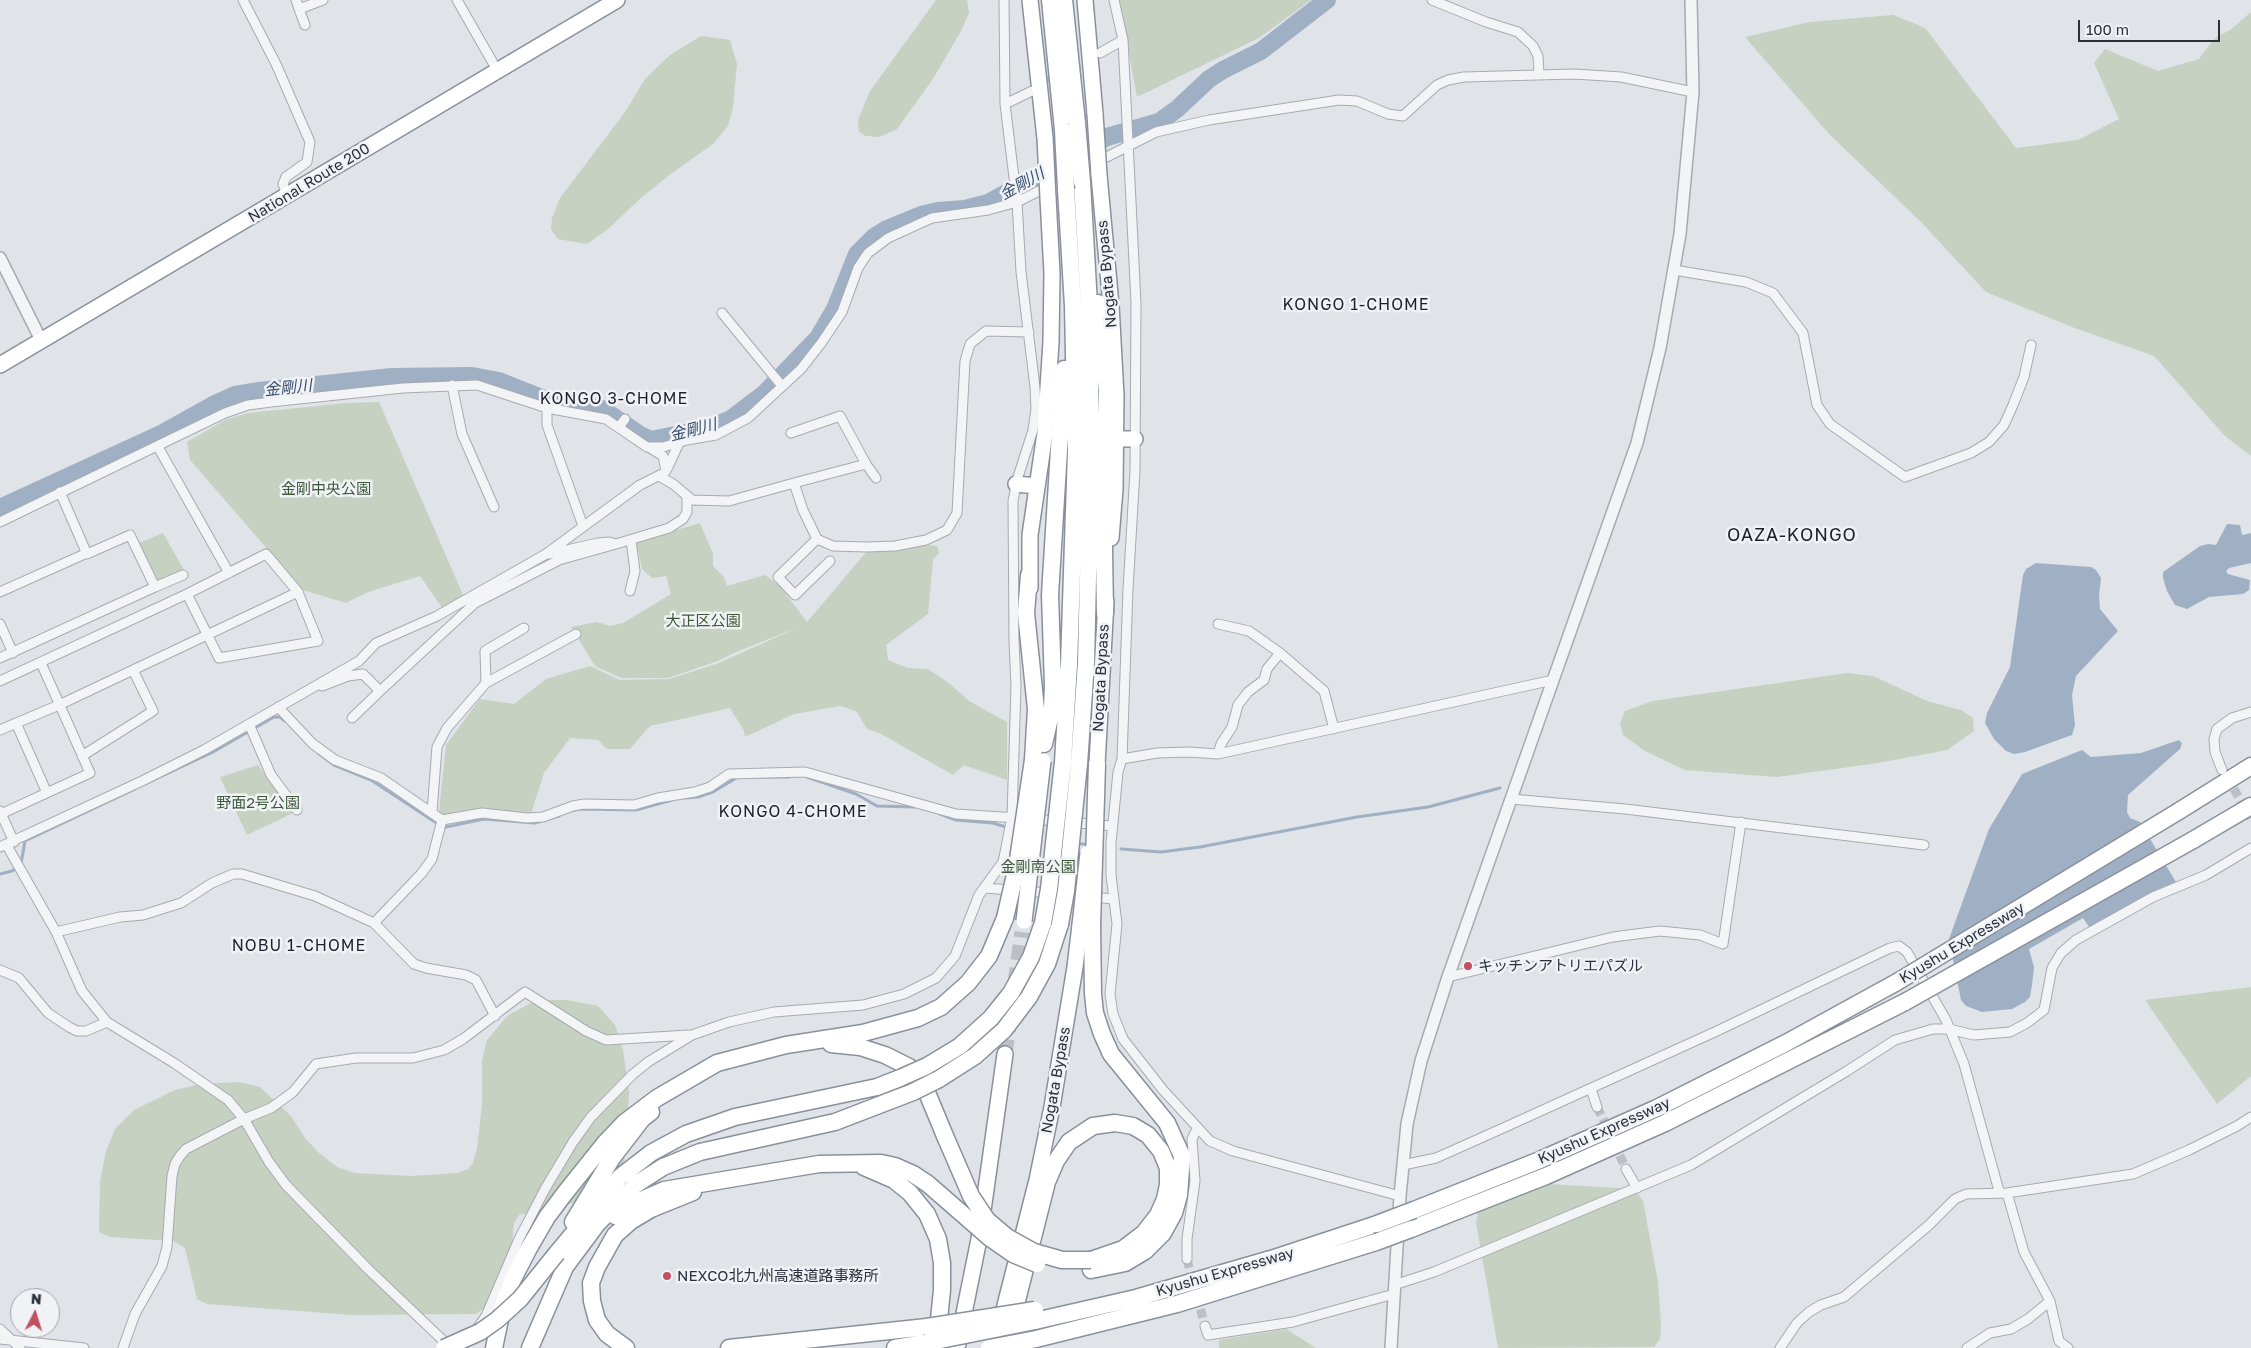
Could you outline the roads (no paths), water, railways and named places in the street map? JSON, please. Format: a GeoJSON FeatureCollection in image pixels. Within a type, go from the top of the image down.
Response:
{"type":"FeatureCollection","features":[{"type":"Feature","properties":{"kind":"highway","name":"National Route 200"},"geometry":{"type":"LineString","coordinates":[[0,365],[617,0]]}},
{"type":"Feature","properties":{"kind":"highway"},"geometry":{"type":"LineString","coordinates":[[1023,926],[1038,761],[1036,709],[1026,613],[1030,535],[1044,433],[1051,342],[1052,274],[1044,138],[1030,0]]}},
{"type":"Feature","properties":{"kind":"highway"},"geometry":{"type":"LineString","coordinates":[[444,1348],[480,1332],[497,1320],[520,1299],[556,1253],[620,1178],[651,1153],[686,1134],[735,1117],[877,1087],[927,1066],[960,1046],[991,1018],[1011,993],[1031,957],[1043,923],[1071,763],[1086,663],[1090,538],[1089,305],[1082,182],[1070,127],[1050,0]]}},
{"type":"Feature","properties":{"kind":"highway"},"geometry":{"type":"LineString","coordinates":[[530,1348],[565,1267],[597,1224],[635,1185],[663,1167],[700,1152],[835,1122],[913,1092],[939,1079],[975,1056],[1004,1030],[1028,997],[1047,964],[1060,924],[1066,891],[1071,763],[1069,664],[1076,451],[1073,306],[1066,189],[1070,127],[1064,0]]}},
{"type":"Feature","properties":{"kind":"highway","name":"Nogata Bypass"},"geometry":{"type":"LineString","coordinates":[[1085,0],[1111,305],[1117,439],[1097,764]]}},
{"type":"Feature","properties":{"kind":"highway"},"geometry":{"type":"LineString","coordinates":[[494,1348],[503,1305],[513,1279],[547,1217],[605,1143],[624,1123],[657,1098],[679,1087],[717,1063],[786,1045],[863,1033],[918,1018],[941,1007],[968,983],[989,956],[1005,918],[1038,761],[1052,709],[1050,595],[1064,386],[1064,273],[1068,222]]}},
{"type":"Feature","properties":{"kind":"highway"},"geometry":{"type":"LineString","coordinates":[[1085,224],[1098,300],[1107,390],[1104,551],[1105,613]]}},
{"type":"Feature","properties":{"kind":"highway"},"geometry":{"type":"LineString","coordinates":[[1117,439],[1135,439]]}},
{"type":"Feature","properties":{"kind":"highway"},"geometry":{"type":"LineString","coordinates":[[1016,484],[1036,486]]}},
{"type":"Feature","properties":{"kind":"highway"},"geometry":{"type":"LineString","coordinates":[[1029,575],[1042,687],[1044,744]]}},
{"type":"Feature","properties":{"kind":"highway"},"geometry":{"type":"LineString","coordinates":[[550,1299],[596,1235],[613,1218],[632,1204],[664,1190],[801,1167],[838,1163],[881,1163],[895,1166],[913,1174],[928,1184],[960,1213],[1013,1254],[1032,1263],[1062,1270],[1091,1265],[1125,1263],[1144,1251],[1162,1233],[1174,1213],[1179,1195],[1182,1156],[1167,1123],[1110,1054],[1096,1012],[1086,925],[1097,764]]}},
{"type":"Feature","properties":{"kind":"highway","name":"Kyushu Expressway"},"geometry":{"type":"LineString","coordinates":[[929,1339],[1035,1315],[1219,1268],[1271,1259],[1378,1224],[1540,1160],[1657,1108],[1786,1043],[1897,982],[2251,766]]}},
{"type":"Feature","properties":{"kind":"highway","name":"Kyushu Expressway"},"geometry":{"type":"LineString","coordinates":[[989,1348],[1036,1339],[1177,1304],[1376,1242],[1546,1176],[1665,1123],[1905,1002],[2251,806]]}},
{"type":"Feature","properties":{"kind":"highway","name":"Nogata Bypass"},"geometry":{"type":"LineString","coordinates":[[994,1348],[1037,1180],[1052,1107],[1076,968],[1086,925]]}},
{"type":"Feature","properties":{"kind":"highway"},"geometry":{"type":"LineString","coordinates":[[786,1045],[825,1044],[860,1047],[909,1067],[928,1095],[971,1196],[987,1220],[1007,1237],[1034,1252],[1062,1260],[1091,1265],[1123,1249],[1144,1233],[1158,1215],[1165,1200],[1168,1185],[1168,1168],[1161,1150],[1148,1135],[1133,1126],[1115,1123],[1093,1126],[1069,1142],[1056,1161],[1047,1182],[1005,1348]]}},
{"type":"Feature","properties":{"kind":"highway"},"geometry":{"type":"LineString","coordinates":[[957,1348],[979,1239],[1005,1054]]}},
{"type":"Feature","properties":{"kind":"highway"},"geometry":{"type":"LineString","coordinates":[[556,1253],[579,1210],[612,1158],[642,1119],[679,1087]]}},
{"type":"Feature","properties":{"kind":"highway"},"geometry":{"type":"LineString","coordinates":[[838,1163],[862,1166],[894,1180],[910,1193],[927,1214],[938,1239],[942,1263],[942,1290],[929,1339]]}},
{"type":"Feature","properties":{"kind":"highway"},"geometry":{"type":"LineString","coordinates":[[626,1348],[607,1334],[597,1320],[592,1301],[591,1284],[604,1252],[615,1235],[631,1221],[681,1196],[738,1178]]}},
{"type":"Feature","properties":{"kind":"highway"},"geometry":{"type":"LineString","coordinates":[[729,1348],[929,1339]]}},
{"type":"Feature","properties":{"kind":"highway"},"geometry":{"type":"LineString","coordinates":[[895,1348],[929,1339]]}},
{"type":"Feature","properties":{"kind":"street"},"geometry":{"type":"LineString","coordinates":[[243,0],[276,64],[310,142],[307,162],[286,177],[283,184],[287,196]]}},
{"type":"Feature","properties":{"kind":"street"},"geometry":{"type":"LineString","coordinates":[[296,0],[305,25]]}},
{"type":"Feature","properties":{"kind":"street"},"geometry":{"type":"LineString","coordinates":[[300,9],[323,0]]}},
{"type":"Feature","properties":{"kind":"street"},"geometry":{"type":"LineString","coordinates":[[458,0],[497,70]]}},
{"type":"Feature","properties":{"kind":"street"},"geometry":{"type":"LineString","coordinates":[[463,1348],[486,1316],[519,1239],[545,1189],[591,1117],[632,1075],[648,1062],[692,1035],[753,1015],[863,1005],[912,990],[936,978],[955,956],[979,895],[986,888],[1003,862],[1012,817],[1016,686],[1013,501],[1016,484],[1034,430],[1036,409],[1021,272],[1018,202],[1005,104],[1004,0]]}},
{"type":"Feature","properties":{"kind":"street"},"geometry":{"type":"LineString","coordinates":[[1114,0],[1123,40],[1136,303],[1135,439],[1122,759],[1112,826],[1113,898],[1118,924],[1110,994],[1113,1014],[1123,1039],[1163,1090],[1210,1141],[1233,1151],[1400,1196]]}},
{"type":"Feature","properties":{"kind":"street"},"geometry":{"type":"LineString","coordinates":[[1432,0],[1486,22],[1518,32],[1533,46],[1538,56],[1539,75]]}},
{"type":"Feature","properties":{"kind":"street"},"geometry":{"type":"LineString","coordinates":[[1392,1348],[1402,1165],[1407,1124],[1421,1061],[1448,977],[1637,443],[1660,348],[1680,234],[1693,92],[1691,0]]}},
{"type":"Feature","properties":{"kind":"street"},"geometry":{"type":"LineString","coordinates":[[1100,53],[1123,40]]}},
{"type":"Feature","properties":{"kind":"street"},"geometry":{"type":"LineString","coordinates":[[647,447],[663,447],[716,435],[748,418],[801,369],[822,342],[842,312],[858,268],[868,253],[888,238],[932,218],[988,210],[1018,202],[1156,132],[1209,120],[1339,100],[1357,101],[1388,114],[1403,116],[1437,85],[1448,80],[1464,77],[1574,74],[1621,77],[1693,92]]}},
{"type":"Feature","properties":{"kind":"street"},"geometry":{"type":"LineString","coordinates":[[1005,104],[1032,91]]}},
{"type":"Feature","properties":{"kind":"street"},"geometry":{"type":"LineString","coordinates":[[0,258],[41,340]]}},
{"type":"Feature","properties":{"kind":"street"},"geometry":{"type":"LineString","coordinates":[[1674,270],[1746,282],[1773,293],[1803,333],[1817,405],[1830,424],[1905,477],[1971,452],[1989,442],[2004,426],[2024,377],[2031,345]]}},
{"type":"Feature","properties":{"kind":"street"},"geometry":{"type":"LineString","coordinates":[[722,314],[782,386]]}},
{"type":"Feature","properties":{"kind":"street"},"geometry":{"type":"LineString","coordinates":[[794,483],[803,510],[817,539],[833,546],[896,546],[926,540],[947,530],[956,513],[965,361],[970,344],[986,332],[1029,332]]}},
{"type":"Feature","properties":{"kind":"street"},"geometry":{"type":"LineString","coordinates":[[452,385],[462,434],[494,507]]}},
{"type":"Feature","properties":{"kind":"street"},"geometry":{"type":"LineString","coordinates":[[0,522],[225,413],[248,405],[403,388],[477,385],[546,408],[594,416],[619,427],[663,456],[665,460],[662,473]]}},
{"type":"Feature","properties":{"kind":"street"},"geometry":{"type":"LineString","coordinates":[[546,408],[546,425],[583,526]]}},
{"type":"Feature","properties":{"kind":"street"},"geometry":{"type":"LineString","coordinates":[[791,433],[840,416],[866,464],[876,478]]}},
{"type":"Feature","properties":{"kind":"street"},"geometry":{"type":"LineString","coordinates":[[619,427],[625,419]]}},
{"type":"Feature","properties":{"kind":"street"},"geometry":{"type":"LineString","coordinates":[[7,844],[160,772],[359,661],[376,643],[437,616],[546,554],[640,485],[662,473],[679,443]]}},
{"type":"Feature","properties":{"kind":"street"},"geometry":{"type":"LineString","coordinates":[[158,447],[229,573]]}},
{"type":"Feature","properties":{"kind":"street"},"geometry":{"type":"LineString","coordinates":[[662,473],[687,498],[692,500],[729,500],[866,464]]}},
{"type":"Feature","properties":{"kind":"street"},"geometry":{"type":"LineString","coordinates":[[60,492],[87,553]]}},
{"type":"Feature","properties":{"kind":"street"},"geometry":{"type":"LineString","coordinates":[[352,718],[475,603],[559,560],[669,528],[683,519],[686,512],[687,498]]}},
{"type":"Feature","properties":{"kind":"street"},"geometry":{"type":"LineString","coordinates":[[0,592],[130,535],[154,587]]}},
{"type":"Feature","properties":{"kind":"street"},"geometry":{"type":"LineString","coordinates":[[817,539],[778,577],[795,595],[830,561]]}},
{"type":"Feature","properties":{"kind":"street"},"geometry":{"type":"LineString","coordinates":[[630,591],[635,571],[631,540]]}},
{"type":"Feature","properties":{"kind":"street"},"geometry":{"type":"LineString","coordinates":[[546,554],[598,543],[610,542],[616,544]]}},
{"type":"Feature","properties":{"kind":"street"},"geometry":{"type":"LineString","coordinates":[[0,681],[187,594],[266,554],[298,592],[318,640],[219,658],[187,594]]}},
{"type":"Feature","properties":{"kind":"street"},"geometry":{"type":"LineString","coordinates":[[0,658],[183,575]]}},
{"type":"Feature","properties":{"kind":"street"},"geometry":{"type":"LineString","coordinates":[[0,730],[59,705],[208,636],[298,592]]}},
{"type":"Feature","properties":{"kind":"street"},"geometry":{"type":"LineString","coordinates":[[0,624],[13,653]]}},
{"type":"Feature","properties":{"kind":"street"},"geometry":{"type":"LineString","coordinates":[[1218,624],[1249,631],[1280,653],[1324,691],[1334,729]]}},
{"type":"Feature","properties":{"kind":"street"},"geometry":{"type":"LineString","coordinates":[[486,683],[485,652],[524,628]]}},
{"type":"Feature","properties":{"kind":"street"},"geometry":{"type":"LineString","coordinates":[[432,812],[437,747],[440,738],[486,683],[576,634]]}},
{"type":"Feature","properties":{"kind":"street"},"geometry":{"type":"LineString","coordinates":[[1218,754],[1221,744],[1232,727],[1238,704],[1248,692],[1264,680],[1267,670],[1280,653]]}},
{"type":"Feature","properties":{"kind":"street"},"geometry":{"type":"LineString","coordinates":[[40,663],[90,773],[1,812],[7,844],[17,866],[56,932],[82,991],[107,1022],[228,1100],[244,1119],[269,1162],[286,1185],[368,1270],[451,1348]]}},
{"type":"Feature","properties":{"kind":"street"},"geometry":{"type":"LineString","coordinates":[[82,756],[153,712],[133,670]]}},
{"type":"Feature","properties":{"kind":"street"},"geometry":{"type":"LineString","coordinates":[[314,686],[327,685],[348,676],[362,674],[380,690]]}},
{"type":"Feature","properties":{"kind":"street"},"geometry":{"type":"LineString","coordinates":[[1122,759],[1157,753],[1190,752],[1218,754],[1553,680]]}},
{"type":"Feature","properties":{"kind":"street"},"geometry":{"type":"LineString","coordinates":[[278,707],[313,744],[335,760],[380,778],[442,820],[482,813],[526,818],[543,817],[584,804],[634,805],[710,788],[729,774],[805,772],[956,814],[1112,826]]}},
{"type":"Feature","properties":{"kind":"street"},"geometry":{"type":"LineString","coordinates":[[2222,770],[2215,752],[2214,739],[2216,729],[2232,718],[2251,712]]}},
{"type":"Feature","properties":{"kind":"street"},"geometry":{"type":"LineString","coordinates":[[16,724],[47,793]]}},
{"type":"Feature","properties":{"kind":"street"},"geometry":{"type":"LineString","coordinates":[[249,724],[271,775],[297,810]]}},
{"type":"Feature","properties":{"kind":"street"},"geometry":{"type":"LineString","coordinates":[[1511,799],[1625,809],[1924,845]]}},
{"type":"Feature","properties":{"kind":"street"},"geometry":{"type":"LineString","coordinates":[[374,923],[432,860],[442,820]]}},
{"type":"Feature","properties":{"kind":"street"},"geometry":{"type":"LineString","coordinates":[[1448,977],[1613,937],[1660,931],[1700,935],[1723,944],[1741,822]]}},
{"type":"Feature","properties":{"kind":"street"},"geometry":{"type":"LineString","coordinates":[[1205,1326],[1208,1335],[1293,1322],[1394,1289],[1691,1165],[1847,1072],[1895,1040],[1918,1032],[1949,1029],[1974,1035],[2010,1032],[2028,1023],[2044,1010],[2052,968],[2061,954],[2076,940],[2153,896],[2206,875],[2251,848]]}},
{"type":"Feature","properties":{"kind":"street"},"geometry":{"type":"LineString","coordinates":[[56,932],[120,917],[143,915],[181,903],[212,883],[233,874],[242,874],[315,896],[374,923],[414,964],[466,975],[476,980],[495,1016]]}},
{"type":"Feature","properties":{"kind":"street"},"geometry":{"type":"LineString","coordinates":[[986,888],[1113,898]]}},
{"type":"Feature","properties":{"kind":"street"},"geometry":{"type":"LineString","coordinates":[[1402,1165],[1436,1158],[1591,1089],[1890,948],[1899,946],[1907,952],[1946,1020],[1964,1064],[2003,1192],[2024,1252],[2050,1302],[2059,1341],[2068,1348]]}},
{"type":"Feature","properties":{"kind":"street"},"geometry":{"type":"LineString","coordinates":[[0,970],[19,978],[48,1013],[77,1031],[86,1031],[107,1022]]}},
{"type":"Feature","properties":{"kind":"street"},"geometry":{"type":"LineString","coordinates":[[123,1348],[135,1314],[162,1266],[167,1246],[175,1164],[186,1149],[244,1119],[271,1108],[292,1092],[316,1064],[356,1058],[413,1058],[444,1050],[495,1016],[525,992],[586,1031],[606,1040],[692,1035]]}},
{"type":"Feature","properties":{"kind":"street"},"geometry":{"type":"LineString","coordinates":[[1591,1089],[1597,1107]]}},
{"type":"Feature","properties":{"kind":"street"},"geometry":{"type":"LineString","coordinates":[[1780,1348],[1797,1323],[1809,1312],[1821,1305],[1844,1297],[1929,1225],[1955,1199],[1966,1194],[2003,1192],[2133,1174],[2197,1146],[2251,1117]]}},
{"type":"Feature","properties":{"kind":"street"},"geometry":{"type":"LineString","coordinates":[[1187,1259],[1187,1239],[1195,1181],[1192,1139],[1197,1128]]}},
{"type":"Feature","properties":{"kind":"street"},"geometry":{"type":"LineString","coordinates":[[1626,1169],[1637,1188]]}},
{"type":"Feature","properties":{"kind":"street"},"geometry":{"type":"LineString","coordinates":[[1967,1348],[1990,1334],[2011,1329],[2050,1302]]}},
{"type":"Feature","properties":{"kind":"street"},"geometry":{"type":"LineString","coordinates":[[0,1329],[6,1340],[20,1348]]}},
{"type":"Feature","properties":{"kind":"street"},"geometry":{"type":"LineString","coordinates":[[6,1340],[84,1348]]}},
{"type":"Feature","properties":{"kind":"water"},"geometry":{"type":"Polygon","coordinates":[[[2227,524],[2240,525],[2242,535],[2251,533],[2251,563],[2229,568],[2226,571],[2228,574],[2250,580],[2249,590],[2243,594],[2209,597],[2187,609],[2175,605],[2167,591],[2163,572],[2200,546],[2216,545],[2227,524]]]}},
{"type":"Feature","properties":{"kind":"water"},"geometry":{"type":"Polygon","coordinates":[[[2036,563],[2091,567],[2096,570],[2101,578],[2100,609],[2118,631],[2076,676],[2072,695],[2075,725],[2072,735],[2025,752],[2014,754],[2006,751],[1994,739],[1985,723],[1987,713],[2010,667],[2023,575],[2026,569],[2036,563]]]}},
{"type":"Feature","properties":{"kind":"water"},"geometry":{"type":"Polygon","coordinates":[[[2179,740],[2182,743],[2180,749],[2128,795],[2127,812],[2130,818],[2140,822],[2176,882],[2089,927],[2083,918],[2029,949],[2034,967],[2030,997],[2025,1002],[2012,1009],[1982,1012],[1966,1006],[1961,1000],[1949,939],[1989,829],[2022,774],[2082,750],[2091,757],[2141,753],[2179,740]]]}},
{"type":"Feature","properties":{"kind":"waterway","name":"金剛川"},"geometry":{"type":"LineString","coordinates":[[0,508],[159,435],[235,395],[259,391],[392,377],[472,376],[499,381],[547,400],[602,409],[640,435],[651,440],[710,428],[731,419],[764,394],[818,338],[835,309],[857,254],[874,237],[887,229],[921,215],[938,211],[965,209],[988,203],[1107,137],[1159,122],[1177,109],[1209,79],[1261,51],[1327,0]]}},
{"type":"Feature","properties":{"kind":"waterway"},"geometry":{"type":"LineString","coordinates":[[145,784],[213,752],[274,717],[280,717],[285,721]]}},
{"type":"Feature","properties":{"kind":"waterway"},"geometry":{"type":"LineString","coordinates":[[290,725],[308,744]]}},
{"type":"Feature","properties":{"kind":"waterway"},"geometry":{"type":"LineString","coordinates":[[318,753],[334,765],[371,780],[438,824],[446,827],[484,819],[535,823],[559,816]]}},
{"type":"Feature","properties":{"kind":"waterway"},"geometry":{"type":"LineString","coordinates":[[685,798],[698,797],[713,792],[738,777],[789,777]]}},
{"type":"Feature","properties":{"kind":"waterway"},"geometry":{"type":"LineString","coordinates":[[807,777],[856,794],[877,806],[915,807]]}},
{"type":"Feature","properties":{"kind":"waterway"},"geometry":{"type":"LineString","coordinates":[[1121,849],[1161,852],[1200,847],[1357,817],[1428,807],[1500,788]]}},
{"type":"Feature","properties":{"kind":"waterway"},"geometry":{"type":"LineString","coordinates":[[0,874],[12,871],[21,864],[25,841],[135,789]]}},
{"type":"Feature","properties":{"kind":"waterway"},"geometry":{"type":"LineString","coordinates":[[570,811],[580,809],[636,810],[672,800]]}},
{"type":"Feature","properties":{"kind":"waterway"},"geometry":{"type":"LineString","coordinates":[[940,814],[956,820],[993,823],[1006,827]]}},
{"type":"Feature","properties":{"kind":"waterway"},"geometry":{"type":"LineString","coordinates":[[1076,843],[1089,845]]}},
{"type":"Feature","properties":{"kind":"tunnel"},"geometry":{"type":"LineString","coordinates":[[1036,88],[1093,57]]}},
{"type":"Feature","properties":{"kind":"tunnel"},"geometry":{"type":"LineString","coordinates":[[2227,777],[2251,818]]}},
{"type":"Feature","properties":{"kind":"tunnel"},"geometry":{"type":"LineString","coordinates":[[1015,983],[1022,932]]}},
{"type":"Feature","properties":{"kind":"tunnel"},"geometry":{"type":"LineString","coordinates":[[1005,1054],[1010,1018]]}},
{"type":"Feature","properties":{"kind":"tunnel"},"geometry":{"type":"LineString","coordinates":[[1597,1107],[1609,1131]]}},
{"type":"Feature","properties":{"kind":"tunnel"},"geometry":{"type":"LineString","coordinates":[[1614,1143],[1626,1169]]}},
{"type":"Feature","properties":{"kind":"tunnel"},"geometry":{"type":"LineString","coordinates":[[1187,1259],[1193,1283]]}},
{"type":"Feature","properties":{"kind":"tunnel"},"geometry":{"type":"LineString","coordinates":[[1197,1296],[1205,1326]]}},
{"type":"Feature","properties":{"kind":"place","name":"キッチンアトリエパズル"},"geometry":{"type":"Point","coordinates":[1468,966]}},
{"type":"Feature","properties":{"kind":"place","name":"NEXCO北九州高速道路事務所"},"geometry":{"type":"Point","coordinates":[667,1276]}},
{"type":"Feature","properties":{"kind":"district","name":"KONGO 1-CHOME"},"geometry":{"type":"Point","coordinates":[1356,305]}},
{"type":"Feature","properties":{"kind":"district","name":"KONGO 3-CHOME"},"geometry":{"type":"Point","coordinates":[614,399]}},
{"type":"Feature","properties":{"kind":"district","name":"OAZA-KONGO"},"geometry":{"type":"Point","coordinates":[1792,535]}},
{"type":"Feature","properties":{"kind":"district","name":"KONGO 4-CHOME"},"geometry":{"type":"Point","coordinates":[793,812]}},
{"type":"Feature","properties":{"kind":"district","name":"NOBU 1-CHOME"},"geometry":{"type":"Point","coordinates":[299,946]}},
{"type":"Feature","properties":{"kind":"park label","name":"金剛中央公園"},"geometry":{"type":"Point","coordinates":[326,489]}},
{"type":"Feature","properties":{"kind":"park label","name":"大正区公園"},"geometry":{"type":"Point","coordinates":[703,621]}},
{"type":"Feature","properties":{"kind":"park label","name":"野面2号公園"},"geometry":{"type":"Point","coordinates":[258,803]}},
{"type":"Feature","properties":{"kind":"park label","name":"金剛南公園"},"geometry":{"type":"Point","coordinates":[1038,867]}}]}
